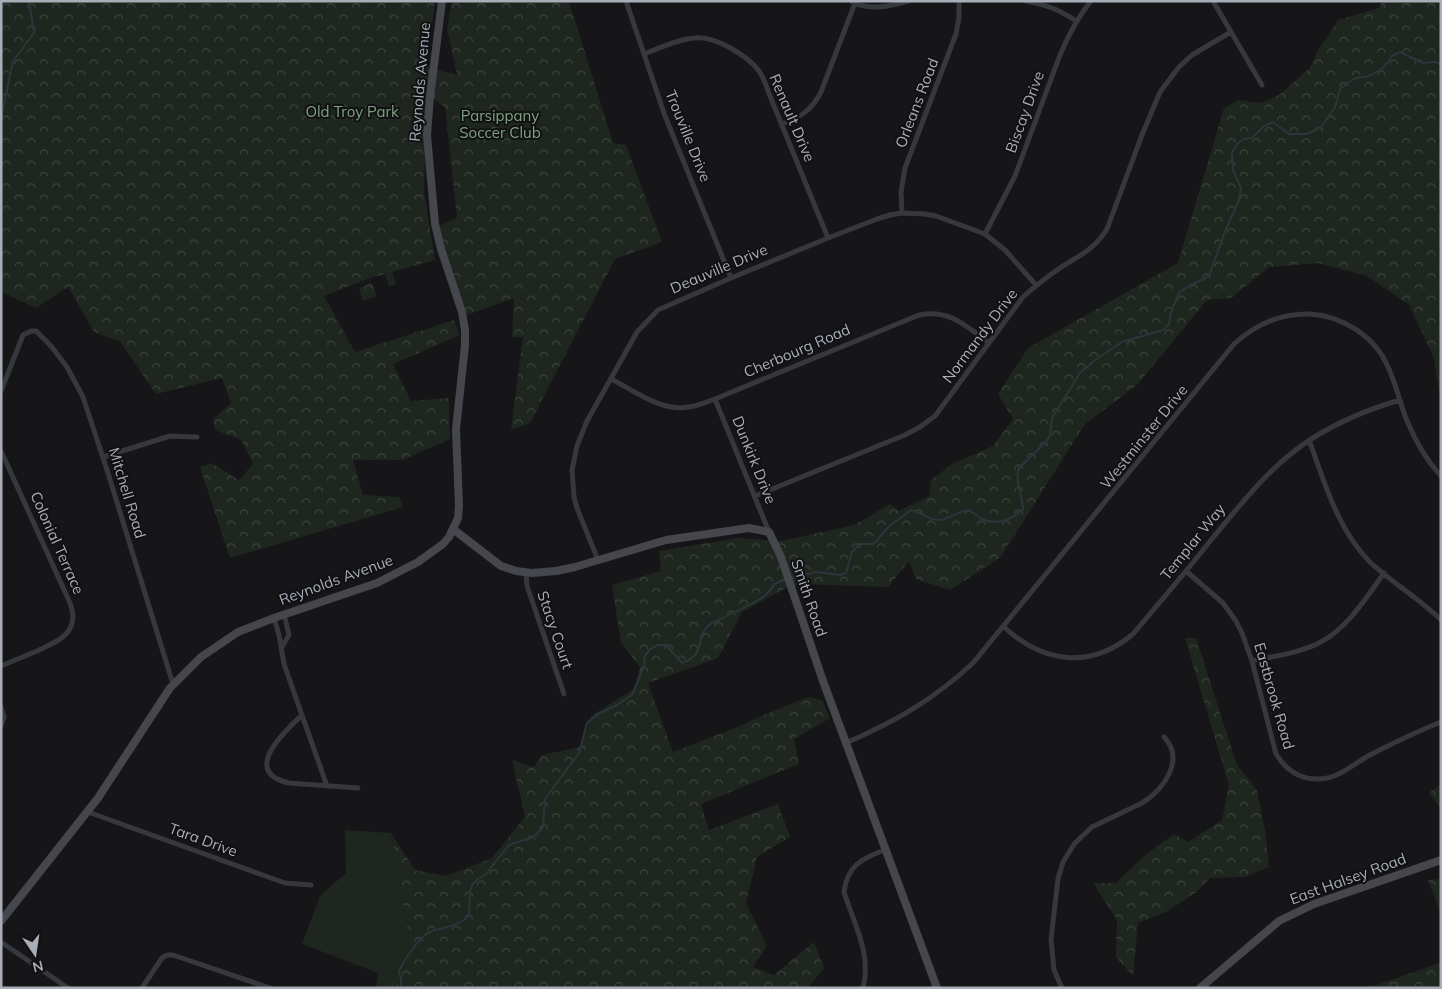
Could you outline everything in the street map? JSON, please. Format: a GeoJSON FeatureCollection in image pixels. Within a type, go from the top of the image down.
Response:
{"type":"FeatureCollection","features":[{"type":"Feature","properties":{"kind":"street","name":"Reynolds Avenue"},"geometry":{"type":"LineString","coordinates":[[1,921],[88,812],[114,775],[158,703],[185,671],[211,648],[238,632],[394,576],[443,544],[453,529],[458,518],[459,506],[456,429],[465,330],[462,312],[441,249],[435,224],[427,135],[442,1]]}},
{"type":"Feature","properties":{"kind":"street","name":"Trouville Drive"},"geometry":{"type":"LineString","coordinates":[[626,1],[665,116],[731,278]]}},
{"type":"Feature","properties":{"kind":"street"},"geometry":{"type":"LineString","coordinates":[[782,124],[810,110],[815,103],[821,92],[853,2],[874,7],[909,1]]}},
{"type":"Feature","properties":{"kind":"street","name":"Orleans Road"},"geometry":{"type":"LineString","coordinates":[[902,214],[901,192],[904,173],[956,34],[960,1]]}},
{"type":"Feature","properties":{"kind":"street"},"geometry":{"type":"LineString","coordinates":[[1026,1],[1046,4],[1076,21]]}},
{"type":"Feature","properties":{"kind":"street","name":"Biscay Drive"},"geometry":{"type":"LineString","coordinates":[[985,234],[1015,176],[1060,55],[1076,21],[1091,1]]}},
{"type":"Feature","properties":{"kind":"street"},"geometry":{"type":"LineString","coordinates":[[1213,1],[1262,84]]}},
{"type":"Feature","properties":{"kind":"street","name":"Normandy Drive"},"geometry":{"type":"LineString","coordinates":[[755,496],[905,435],[920,427],[941,409],[1014,307],[1036,285],[1089,251],[1100,241],[1107,229],[1148,118],[1160,92],[1179,67],[1192,55],[1231,32]]}},
{"type":"Feature","properties":{"kind":"street","name":"Renault Drive"},"geometry":{"type":"LineString","coordinates":[[644,54],[687,39],[705,37],[721,43],[745,58],[760,73],[828,238]]}},
{"type":"Feature","properties":{"kind":"street","name":"Deauville Drive"},"geometry":{"type":"LineString","coordinates":[[598,560],[577,508],[572,483],[572,470],[581,433],[637,332],[651,316],[668,304],[828,238],[883,217],[902,214],[936,216],[985,234],[1005,250],[1036,285]]}},
{"type":"Feature","properties":{"kind":"street","name":"Cherbourg Road"},"geometry":{"type":"LineString","coordinates":[[611,379],[658,404],[667,407],[687,408],[715,399],[919,315],[937,313],[954,318],[989,343]]}},
{"type":"Feature","properties":{"kind":"street","name":"Westminster Drive"},"geometry":{"type":"LineString","coordinates":[[846,743],[902,717],[938,694],[973,663],[1234,344],[1253,329],[1277,318],[1304,314],[1326,317],[1348,324],[1365,337],[1381,354],[1388,366],[1412,432],[1441,476]]}},
{"type":"Feature","properties":{"kind":"street","name":"Mitchell Road"},"geometry":{"type":"LineString","coordinates":[[1,391],[23,335],[36,331],[52,346],[67,367],[82,397],[103,457],[173,684]]}},
{"type":"Feature","properties":{"kind":"street","name":"Dunkirk Drive"},"geometry":{"type":"LineString","coordinates":[[715,399],[769,532]]}},
{"type":"Feature","properties":{"kind":"street","name":"Templar Way"},"geometry":{"type":"LineString","coordinates":[[1004,627],[1028,647],[1053,656],[1071,658],[1098,654],[1119,645],[1133,634],[1252,490],[1271,470],[1309,440],[1352,417],[1400,400]]}},
{"type":"Feature","properties":{"kind":"street"},"geometry":{"type":"LineString","coordinates":[[103,457],[170,436],[197,437]]}},
{"type":"Feature","properties":{"kind":"street"},"geometry":{"type":"LineString","coordinates":[[1309,440],[1347,533],[1363,555],[1420,600],[1441,620]]}},
{"type":"Feature","properties":{"kind":"street","name":"Colonial Terrace"},"geometry":{"type":"LineString","coordinates":[[1,451],[70,603],[73,616],[69,630],[61,640],[1,666]]}},
{"type":"Feature","properties":{"kind":"street"},"geometry":{"type":"LineString","coordinates":[[453,529],[501,566],[526,573],[556,571],[674,538],[749,528],[769,532]]}},
{"type":"Feature","properties":{"kind":"street","name":"Smith Road"},"geometry":{"type":"LineString","coordinates":[[769,532],[781,556],[846,743],[937,988]]}},
{"type":"Feature","properties":{"kind":"street","name":"Eastbrook Road"},"geometry":{"type":"LineString","coordinates":[[1186,571],[1206,587],[1228,610],[1242,633],[1252,661],[1276,754],[1290,771],[1303,777],[1320,780],[1332,776],[1396,742],[1441,722]]}},
{"type":"Feature","properties":{"kind":"street","name":"Stacy Court"},"geometry":{"type":"LineString","coordinates":[[526,573],[527,586],[564,694]]}},
{"type":"Feature","properties":{"kind":"street"},"geometry":{"type":"LineString","coordinates":[[1252,661],[1306,648],[1326,639],[1344,624],[1384,573]]}},
{"type":"Feature","properties":{"kind":"street"},"geometry":{"type":"LineString","coordinates":[[282,647],[289,635],[284,614]]}},
{"type":"Feature","properties":{"kind":"street"},"geometry":{"type":"LineString","coordinates":[[274,618],[282,647],[284,664],[327,786]]}},
{"type":"Feature","properties":{"kind":"street"},"geometry":{"type":"LineString","coordinates":[[1,707],[4,717],[1,726]]}},
{"type":"Feature","properties":{"kind":"street"},"geometry":{"type":"LineString","coordinates":[[302,715],[271,748],[267,762],[270,772],[275,778],[284,782],[358,788]]}},
{"type":"Feature","properties":{"kind":"street"},"geometry":{"type":"LineString","coordinates":[[1062,988],[1054,970],[1051,939],[1058,879],[1063,862],[1075,842],[1092,827],[1142,803],[1162,786],[1170,770],[1173,756],[1171,748],[1164,737]]}},
{"type":"Feature","properties":{"kind":"street","name":"Tara Drive"},"geometry":{"type":"LineString","coordinates":[[88,812],[285,883],[311,885]]}},
{"type":"Feature","properties":{"kind":"street"},"geometry":{"type":"LineString","coordinates":[[863,988],[866,970],[865,954],[844,892],[845,883],[855,865],[867,857],[885,850]]}},
{"type":"Feature","properties":{"kind":"street","name":"East Halsey Road"},"geometry":{"type":"LineString","coordinates":[[1206,986],[1279,921],[1291,914],[1314,904],[1441,860]]}},
{"type":"Feature","properties":{"kind":"street"},"geometry":{"type":"LineString","coordinates":[[1,942],[68,988]]}},
{"type":"Feature","properties":{"kind":"street"},"geometry":{"type":"LineString","coordinates":[[142,988],[162,958],[167,955],[178,956],[270,988]]}},
{"type":"Feature","properties":{"kind":"green space"},"geometry":{"type":"Polygon","coordinates":[[[1,1],[435,1],[426,67],[457,75],[447,28],[452,1],[569,1],[613,143],[626,145],[662,242],[615,259],[530,423],[511,430],[523,337],[512,337],[514,298],[467,315],[443,245],[439,226],[457,218],[445,107],[429,96],[427,89],[424,192],[435,260],[392,272],[396,284],[389,286],[385,275],[388,273],[324,296],[355,352],[454,320],[460,335],[393,364],[411,401],[449,398],[450,439],[403,460],[353,460],[363,495],[399,497],[403,507],[230,558],[200,467],[212,463],[239,480],[253,464],[241,440],[215,430],[213,419],[231,403],[222,378],[156,394],[120,342],[94,332],[68,287],[36,308],[1,292],[1,1]]]}},
{"type":"Feature","properties":{"kind":"green space"},"geometry":{"type":"Polygon","coordinates":[[[1382,1],[1441,1],[1441,393],[1439,391],[1434,358],[1409,305],[1367,276],[1318,263],[1269,267],[1231,298],[1207,300],[1137,385],[1085,424],[1000,558],[950,590],[916,579],[909,561],[888,587],[798,584],[784,589],[742,612],[718,658],[648,683],[673,752],[808,697],[822,700],[830,718],[794,739],[799,764],[701,804],[709,830],[778,804],[790,837],[757,857],[746,903],[767,946],[753,967],[774,975],[814,942],[824,968],[808,988],[396,988],[411,949],[391,833],[415,870],[446,876],[492,858],[525,817],[512,760],[534,767],[542,755],[581,747],[591,716],[634,689],[640,667],[621,643],[612,585],[661,571],[659,551],[738,538],[781,541],[854,525],[890,504],[899,511],[929,496],[931,480],[952,464],[993,446],[1013,419],[998,394],[1028,348],[1178,263],[1224,108],[1239,100],[1260,103],[1279,95],[1310,68],[1317,52],[1338,20],[1379,8],[1382,1]]]}},
{"type":"Feature","properties":{"kind":"green space"},"geometry":{"type":"Polygon","coordinates":[[[372,283],[377,296],[363,301],[359,288],[372,283]]]}},
{"type":"Feature","properties":{"kind":"green space"},"geometry":{"type":"Polygon","coordinates":[[[1185,638],[1196,638],[1237,765],[1257,790],[1266,836],[1269,867],[1244,877],[1210,878],[1195,893],[1168,911],[1138,923],[1133,976],[1116,957],[1117,920],[1093,883],[1116,883],[1145,855],[1174,834],[1188,842],[1222,820],[1229,785],[1185,638]]]}},
{"type":"Feature","properties":{"kind":"green space"},"geometry":{"type":"Polygon","coordinates":[[[1441,784],[1441,809],[1429,793],[1441,784]]]}},
{"type":"Feature","properties":{"kind":"green space"},"geometry":{"type":"Polygon","coordinates":[[[345,830],[391,833],[411,949],[396,988],[376,988],[378,973],[302,944],[320,896],[346,873],[345,830]]]}},
{"type":"Feature","properties":{"kind":"green space"},"geometry":{"type":"Polygon","coordinates":[[[1441,879],[1441,915],[1428,880],[1441,879]]]}},
{"type":"Feature","properties":{"kind":"green space"},"geometry":{"type":"Polygon","coordinates":[[[1441,962],[1441,988],[1368,988],[1431,966],[1441,962]]]}},
{"type":"Feature","properties":{"kind":"waterway"},"geometry":{"type":"LineString","coordinates":[[1,119],[13,61],[34,33],[29,1]]}},
{"type":"Feature","properties":{"kind":"waterway"},"geometry":{"type":"LineString","coordinates":[[791,578],[816,572],[840,575],[846,573],[852,552],[860,544],[874,544],[887,528],[911,510],[936,520],[944,519],[963,511],[970,511],[980,518],[992,522],[1003,521],[1018,513],[1023,509],[1018,483],[1019,468],[1050,436],[1052,418],[1080,373],[1095,360],[1122,342],[1163,330],[1169,324],[1171,312],[1179,293],[1190,285],[1204,279],[1210,273],[1239,200],[1241,188],[1233,170],[1232,153],[1237,144],[1244,139],[1252,138],[1264,126],[1273,122],[1289,134],[1307,134],[1321,127],[1335,107],[1340,89],[1356,78],[1369,76],[1383,68],[1392,56],[1400,52],[1423,63],[1435,62],[1441,64]]}},
{"type":"Feature","properties":{"kind":"waterway"},"geometry":{"type":"LineString","coordinates":[[401,988],[399,971],[418,942],[427,933],[456,924],[469,916],[472,885],[485,875],[509,845],[534,837],[543,827],[545,799],[579,753],[587,723],[598,714],[632,695],[644,666],[645,656],[650,649],[658,645],[666,645],[682,663],[689,660],[697,651],[703,632],[709,625],[757,601],[765,596],[774,584],[786,579]]}},
{"type":"Feature","properties":{"kind":"park label","name":"Old Troy Park"},"geometry":{"type":"Point","coordinates":[352,112]}},
{"type":"Feature","properties":{"kind":"park label","name":"Parsippany Soccer Club"},"geometry":{"type":"Point","coordinates":[500,124]}}]}
